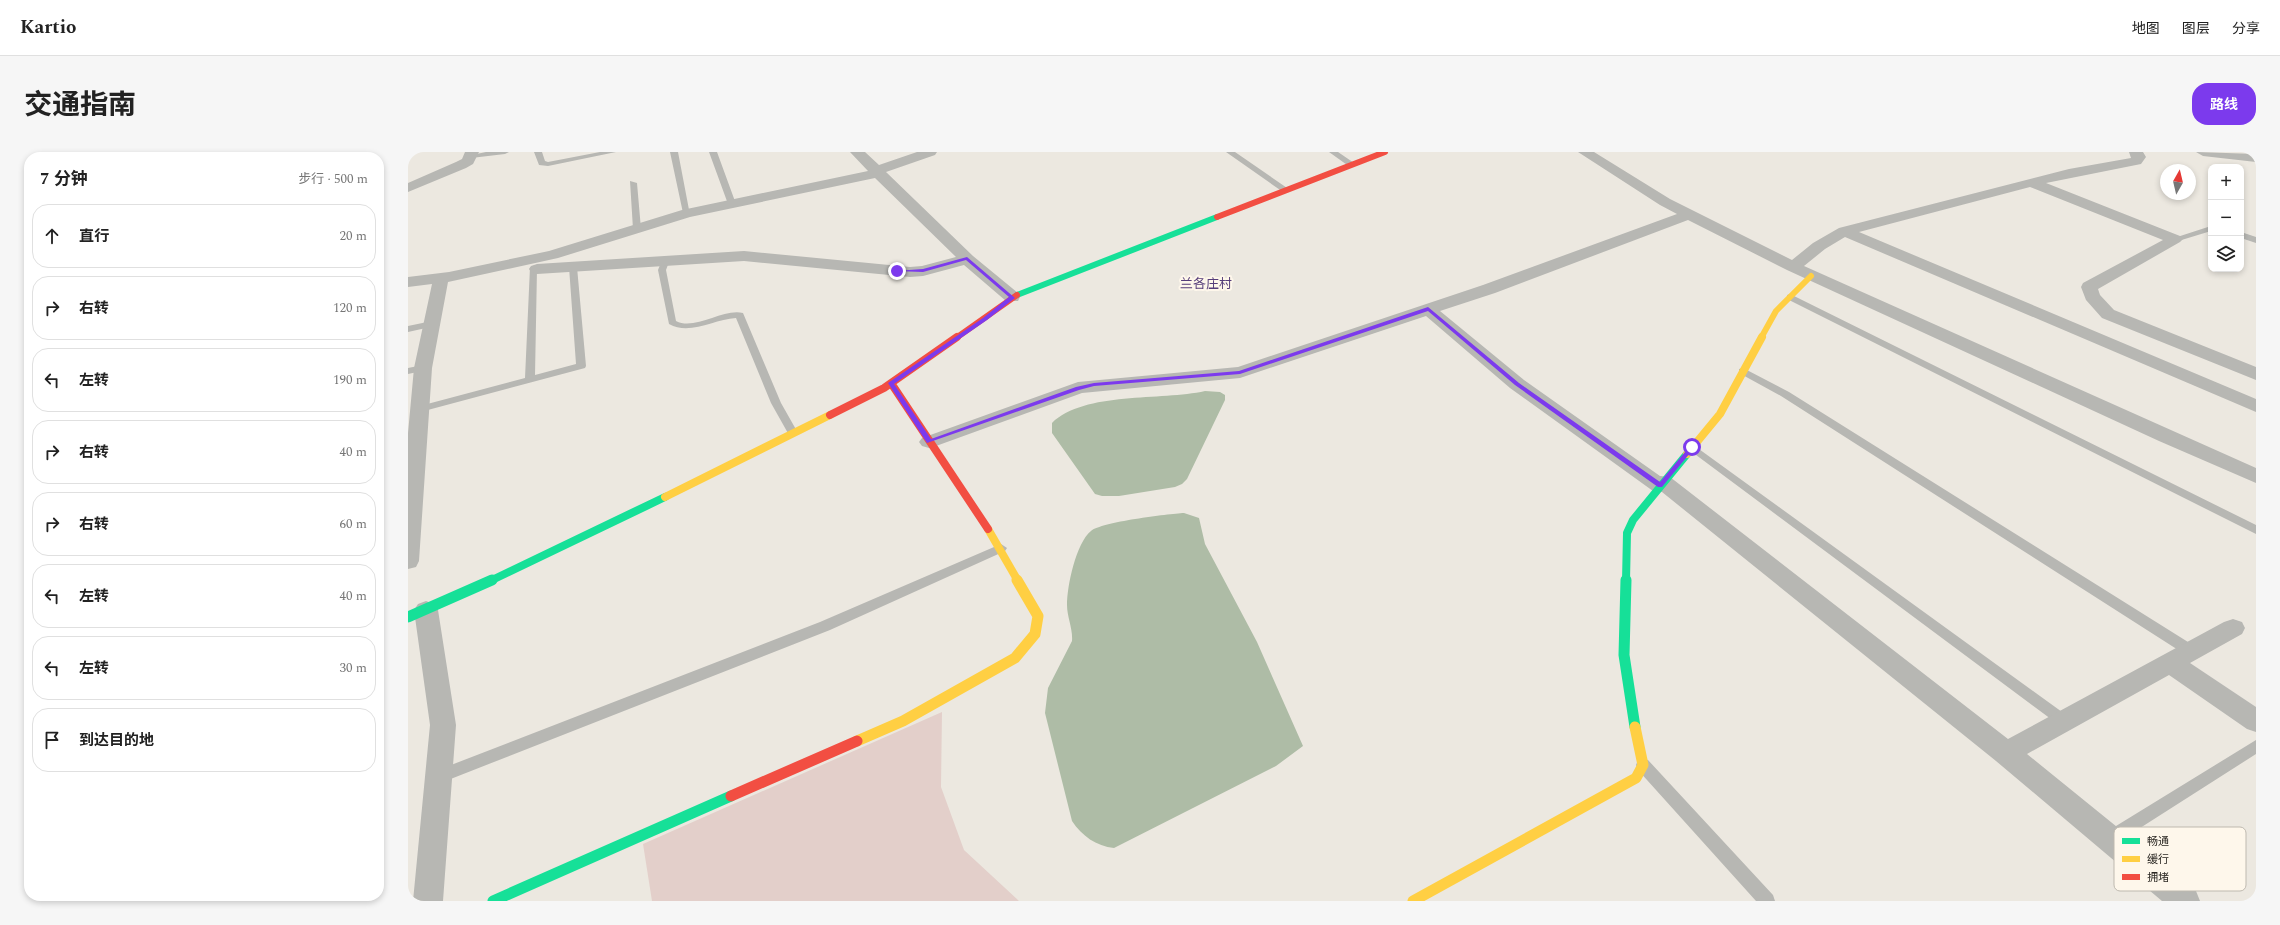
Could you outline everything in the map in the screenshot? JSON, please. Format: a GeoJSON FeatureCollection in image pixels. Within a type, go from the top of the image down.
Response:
{"type":"FeatureCollection","features":[{"type":"Feature","properties":{"kind":"street"},"geometry":{"type":"LineString","coordinates":[[857,152],[967,259],[1012,298]]}},
{"type":"Feature","properties":{"kind":"street"},"geometry":{"type":"LineString","coordinates":[[531,264],[552,255],[687,213],[877,172],[930,152]]}},
{"type":"Feature","properties":{"kind":"street"},"geometry":{"type":"LineString","coordinates":[[428,901],[443,725],[417,614],[467,592],[793,433],[891,383],[985,319],[1012,298],[1049,281],[1385,152]]}},
{"type":"Feature","properties":{"kind":"street"},"geometry":{"type":"LineString","coordinates":[[1585,152],[1665,202],[1794,268],[2166,437],[2256,476]]}},
{"type":"Feature","properties":{"kind":"street"},"geometry":{"type":"LineString","coordinates":[[1794,268],[1819,246],[1844,231],[2069,173],[2136,161],[2139,157],[2136,152]]}},
{"type":"Feature","properties":{"kind":"street"},"geometry":{"type":"LineString","coordinates":[[2203,152],[2256,158]]}},
{"type":"Feature","properties":{"kind":"street"},"geometry":{"type":"LineString","coordinates":[[408,188],[461,165],[472,154]]}},
{"type":"Feature","properties":{"kind":"street"},"geometry":{"type":"LineString","coordinates":[[2032,183],[2175,239]]}},
{"type":"Feature","properties":{"kind":"street"},"geometry":{"type":"LineString","coordinates":[[929,442],[1078,388],[1094,385],[1240,372],[1489,289],[1690,214]]}},
{"type":"Feature","properties":{"kind":"street"},"geometry":{"type":"LineString","coordinates":[[1844,231],[2256,406]]}},
{"type":"Feature","properties":{"kind":"street"},"geometry":{"type":"LineString","coordinates":[[2175,239],[2089,287],[2092,296],[2108,314],[2256,374]]}},
{"type":"Feature","properties":{"kind":"street"},"geometry":{"type":"LineString","coordinates":[[408,282],[531,264],[573,267],[666,262],[724,256],[757,256],[910,272],[923,271],[967,259]]}},
{"type":"Feature","properties":{"kind":"street"},"geometry":{"type":"LineString","coordinates":[[1413,901],[1636,778],[1643,765],[1627,685],[1624,655],[1627,533],[1632,520],[1720,414],[1776,312],[1811,276]]}},
{"type":"Feature","properties":{"kind":"street"},"geometry":{"type":"LineString","coordinates":[[408,561],[412,451],[416,407],[415,369],[432,324],[442,278]]}},
{"type":"Feature","properties":{"kind":"street"},"geometry":{"type":"LineString","coordinates":[[1428,309],[1517,384],[1662,484],[2006,754],[2114,843]]}},
{"type":"Feature","properties":{"kind":"street"},"geometry":{"type":"LineString","coordinates":[[493,901],[904,721],[1015,658],[1035,638],[1039,623],[1038,616],[1001,548],[891,383]]}},
{"type":"Feature","properties":{"kind":"street"},"geometry":{"type":"LineString","coordinates":[[2006,754],[2233,628]]}},
{"type":"Feature","properties":{"kind":"street"},"geometry":{"type":"LineString","coordinates":[[2180,657],[2256,721]]}},
{"type":"Feature","properties":{"kind":"street"},"geometry":{"type":"LineString","coordinates":[[2173,891],[2185,901]]}},
{"type":"Feature","properties":{"kind":"lane"},"geometry":{"type":"LineString","coordinates":[[472,154],[505,152]]}},
{"type":"Feature","properties":{"kind":"lane"},"geometry":{"type":"LineString","coordinates":[[538,152],[542,163],[548,164],[612,152]]}},
{"type":"Feature","properties":{"kind":"lane"},"geometry":{"type":"LineString","coordinates":[[674,152],[687,213]]}},
{"type":"Feature","properties":{"kind":"lane"},"geometry":{"type":"LineString","coordinates":[[713,152],[732,204]]}},
{"type":"Feature","properties":{"kind":"lane"},"geometry":{"type":"LineString","coordinates":[[1230,152],[1286,190]]}},
{"type":"Feature","properties":{"kind":"lane"},"geometry":{"type":"LineString","coordinates":[[1333,152],[1353,165]]}},
{"type":"Feature","properties":{"kind":"lane"},"geometry":{"type":"LineString","coordinates":[[633,183],[637,229]]}},
{"type":"Feature","properties":{"kind":"lane"},"geometry":{"type":"LineString","coordinates":[[2175,239],[2208,229]]}},
{"type":"Feature","properties":{"kind":"lane"},"geometry":{"type":"LineString","coordinates":[[2244,236],[2256,240]]}},
{"type":"Feature","properties":{"kind":"lane"},"geometry":{"type":"LineString","coordinates":[[666,262],[662,270],[672,322],[679,326],[690,326],[734,315],[740,315],[776,403],[793,433]]}},
{"type":"Feature","properties":{"kind":"lane"},"geometry":{"type":"LineString","coordinates":[[530,380],[531,264]]}},
{"type":"Feature","properties":{"kind":"lane"},"geometry":{"type":"LineString","coordinates":[[416,407],[530,380],[581,366],[573,267]]}},
{"type":"Feature","properties":{"kind":"lane"},"geometry":{"type":"LineString","coordinates":[[1790,297],[2256,530]]}},
{"type":"Feature","properties":{"kind":"lane"},"geometry":{"type":"LineString","coordinates":[[408,329],[432,324]]}},
{"type":"Feature","properties":{"kind":"lane"},"geometry":{"type":"LineString","coordinates":[[1743,371],[1785,394],[2180,657]]}},
{"type":"Feature","properties":{"kind":"lane"},"geometry":{"type":"LineString","coordinates":[[1692,447],[2064,721]]}},
{"type":"Feature","properties":{"kind":"lane"},"geometry":{"type":"LineString","coordinates":[[438,777],[825,626],[1001,548]]}},
{"type":"Feature","properties":{"kind":"lane"},"geometry":{"type":"LineString","coordinates":[[2128,827],[2256,746]]}},
{"type":"Feature","properties":{"kind":"lane"},"geometry":{"type":"LineString","coordinates":[[1643,765],[1767,901]]}},
{"type":"Feature","properties":{"kind":"lane"},"geometry":{"type":"LineString","coordinates":[[2109,839],[2114,836]]}},
{"type":"Feature","properties":{"kind":"shaded area"},"geometry":{"type":"Polygon","coordinates":[[[1205,391],[1220,392],[1225,395],[1225,400],[1187,479],[1182,484],[1175,487],[1119,496],[1102,496],[1095,494],[1052,433],[1052,423],[1066,413],[1084,406],[1103,401],[1187,394],[1205,391]]]}},
{"type":"Feature","properties":{"kind":"shaded area"},"geometry":{"type":"Polygon","coordinates":[[[1184,513],[1199,518],[1205,544],[1257,642],[1303,746],[1276,766],[1114,848],[1107,847],[1095,843],[1085,836],[1072,821],[1045,713],[1048,688],[1072,641],[1067,597],[1073,565],[1086,537],[1091,531],[1097,528],[1150,517],[1184,513]]]}},
{"type":"Feature","properties":{"kind":"shaded area"},"geometry":{"type":"Polygon","coordinates":[[[942,712],[941,787],[964,850],[1019,901],[652,901],[643,844],[942,712]]]}},
{"type":"Feature","properties":{"kind":"traffic: fast"},"geometry":{"type":"LineString","coordinates":[[1017,295],[1217,217]]}},
{"type":"Feature","properties":{"kind":"traffic: fast"},"geometry":{"type":"LineString","coordinates":[[1635,727],[1627,685],[1624,655],[1627,533],[1633,520],[1687,454]]}},
{"type":"Feature","properties":{"kind":"traffic: fast"},"geometry":{"type":"LineString","coordinates":[[408,617],[453,599],[665,497]]}},
{"type":"Feature","properties":{"kind":"traffic: fast"},"geometry":{"type":"LineString","coordinates":[[493,901],[731,796]]}},
{"type":"Feature","properties":{"kind":"traffic: slow"},"geometry":{"type":"LineString","coordinates":[[1687,454],[1720,414],[1776,311],[1811,276]]}},
{"type":"Feature","properties":{"kind":"traffic: slow"},"geometry":{"type":"LineString","coordinates":[[665,497],[830,415]]}},
{"type":"Feature","properties":{"kind":"traffic: slow"},"geometry":{"type":"LineString","coordinates":[[857,741],[903,721],[1015,658],[1035,634],[1038,616],[988,529]]}},
{"type":"Feature","properties":{"kind":"traffic: slow"},"geometry":{"type":"LineString","coordinates":[[1413,901],[1636,778],[1643,765],[1635,727]]}},
{"type":"Feature","properties":{"kind":"traffic: jam"},"geometry":{"type":"LineString","coordinates":[[1217,217],[1385,152]]}},
{"type":"Feature","properties":{"kind":"traffic: jam"},"geometry":{"type":"LineString","coordinates":[[830,415],[884,388],[1017,295]]}},
{"type":"Feature","properties":{"kind":"traffic: jam"},"geometry":{"type":"LineString","coordinates":[[891,383],[988,529]]}},
{"type":"Feature","properties":{"kind":"traffic: jam"},"geometry":{"type":"LineString","coordinates":[[731,796],[857,741]]}},
{"type":"Feature","properties":{"kind":"district","name":"兰各庄村"},"geometry":{"type":"Point","coordinates":[1206,284]}},
{"type":"Feature","properties":{"kind":"route"},"geometry":{"type":"LineString","coordinates":[[897,271],[923,271],[967,259],[1012,298],[985,319],[891,383],[929,442],[1078,388],[1094,385],[1221,375],[1240,372],[1428,309],[1517,384],[1660,486],[1692,447]]}}]}
